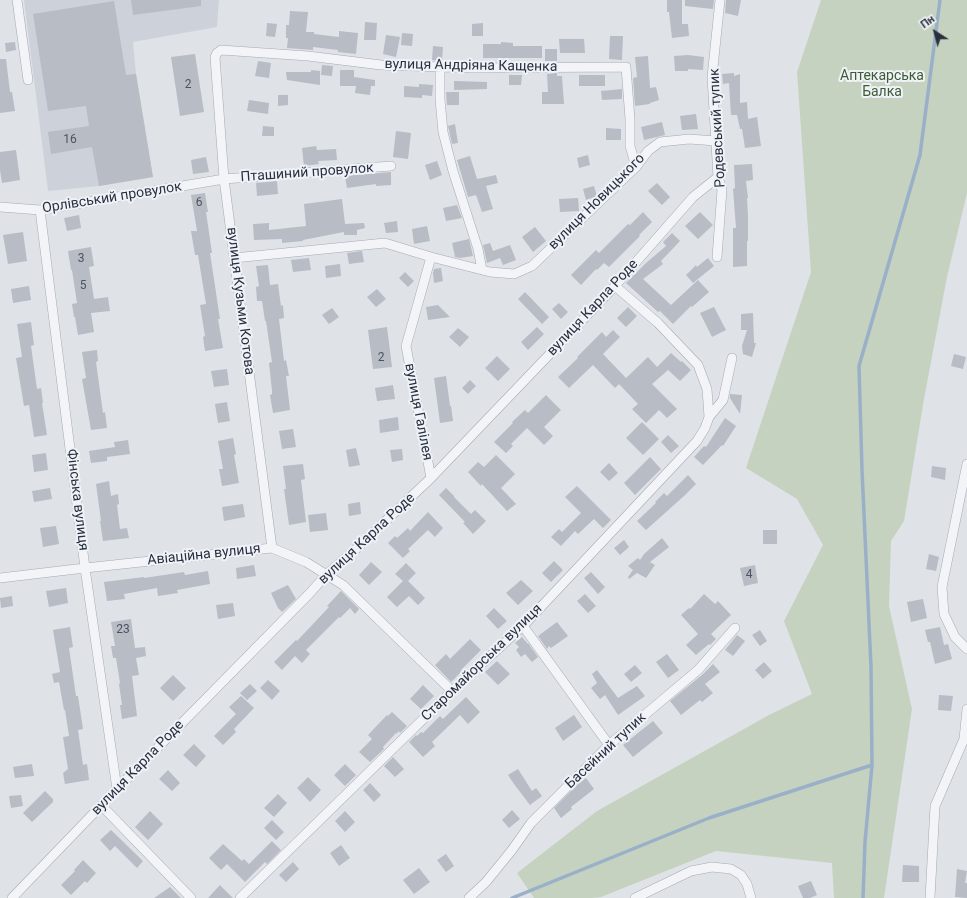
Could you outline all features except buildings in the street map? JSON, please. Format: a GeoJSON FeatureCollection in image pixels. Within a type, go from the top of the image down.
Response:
{"type":"FeatureCollection","features":[{"type":"Feature","properties":{"kind":"street"},"geometry":{"type":"LineString","coordinates":[[17,0],[28,80]]}},
{"type":"Feature","properties":{"kind":"street","name":"Родевський тупик"},"geometry":{"type":"LineString","coordinates":[[717,256],[722,190],[718,177],[712,77],[720,0]]}},
{"type":"Feature","properties":{"kind":"street","name":"вулиця Андріяна Кащенка"},"geometry":{"type":"LineString","coordinates":[[217,53],[221,50],[308,56],[381,65],[474,68],[626,67],[630,119],[630,146],[636,167]]}},
{"type":"Feature","properties":{"kind":"street","name":"вулиця Кузьми Котова"},"geometry":{"type":"LineString","coordinates":[[217,53],[215,57],[224,179],[272,548]]}},
{"type":"Feature","properties":{"kind":"street"},"geometry":{"type":"LineString","coordinates":[[440,67],[440,100],[443,132],[453,171],[478,249],[482,270]]}},
{"type":"Feature","properties":{"kind":"street","name":"вулиця Новицького"},"geometry":{"type":"LineString","coordinates":[[234,258],[385,243],[431,257],[490,272],[514,274],[532,266],[636,167],[648,151],[660,142],[689,139],[716,141]]}},
{"type":"Feature","properties":{"kind":"street","name":"Пташиний провулок"},"geometry":{"type":"LineString","coordinates":[[224,179],[391,166]]}},
{"type":"Feature","properties":{"kind":"street","name":"вулиця Карла Роде"},"geometry":{"type":"LineString","coordinates":[[12,898],[327,574],[356,549],[431,478],[615,286],[694,197],[718,177]]}},
{"type":"Feature","properties":{"kind":"street","name":"Орлівський провулок"},"geometry":{"type":"LineString","coordinates":[[0,207],[40,210],[224,179]]}},
{"type":"Feature","properties":{"kind":"street","name":"Фінська вулиця"},"geometry":{"type":"LineString","coordinates":[[40,210],[85,568],[117,789]]}},
{"type":"Feature","properties":{"kind":"street","name":"вулиця Галілея"},"geometry":{"type":"LineString","coordinates":[[431,257],[406,346],[431,478]]}},
{"type":"Feature","properties":{"kind":"street","name":"Старомайорська вулиця"},"geometry":{"type":"LineString","coordinates":[[240,898],[452,692],[523,626],[697,441],[706,428],[709,417],[707,389],[698,365],[658,323],[615,286]]}},
{"type":"Feature","properties":{"kind":"street","name":"Старомайорська вулиця"},"geometry":{"type":"LineString","coordinates":[[709,417],[723,400],[732,358]]}},
{"type":"Feature","properties":{"kind":"street"},"geometry":{"type":"LineString","coordinates":[[967,464],[942,587],[944,614],[955,637],[967,649]]}},
{"type":"Feature","properties":{"kind":"street","name":"Авіаційна вулиця"},"geometry":{"type":"LineString","coordinates":[[0,578],[272,548],[306,562],[343,585],[452,692]]}},
{"type":"Feature","properties":{"kind":"street"},"geometry":{"type":"LineString","coordinates":[[523,626],[609,745]]}},
{"type":"Feature","properties":{"kind":"street","name":"Басейний тупик"},"geometry":{"type":"LineString","coordinates":[[469,898],[486,882],[531,824],[609,745],[698,670],[735,628]]}},
{"type":"Feature","properties":{"kind":"street"},"geometry":{"type":"LineString","coordinates":[[930,898],[935,806],[964,739],[967,709]]}},
{"type":"Feature","properties":{"kind":"street"},"geometry":{"type":"LineString","coordinates":[[102,806],[191,898]]}},
{"type":"Feature","properties":{"kind":"street"},"geometry":{"type":"LineString","coordinates":[[635,898],[691,871],[712,867],[731,869],[741,875],[747,884],[751,898]]}},
{"type":"Feature","properties":{"kind":"shaded area"},"geometry":{"type":"Polygon","coordinates":[[[24,0],[219,0],[217,27],[133,42],[136,74],[153,177],[99,186],[48,191],[24,0]]]}},
{"type":"Feature","properties":{"kind":"green space","name":"Аптекарська Балка"},"geometry":{"type":"Polygon","coordinates":[[[821,0],[967,0],[967,193],[947,277],[924,399],[904,521],[891,541],[889,606],[912,709],[884,898],[834,898],[832,863],[716,851],[601,897],[534,898],[517,873],[597,811],[769,715],[812,694],[784,621],[823,545],[797,499],[746,468],[811,272],[797,72],[821,0]]]}},
{"type":"Feature","properties":{"kind":"waterway"},"geometry":{"type":"LineString","coordinates":[[863,898],[865,842],[872,765],[871,667],[859,366],[920,155],[940,0]]}},
{"type":"Feature","properties":{"kind":"waterway"},"geometry":{"type":"LineString","coordinates":[[512,898],[709,818],[872,765]]}}]}
